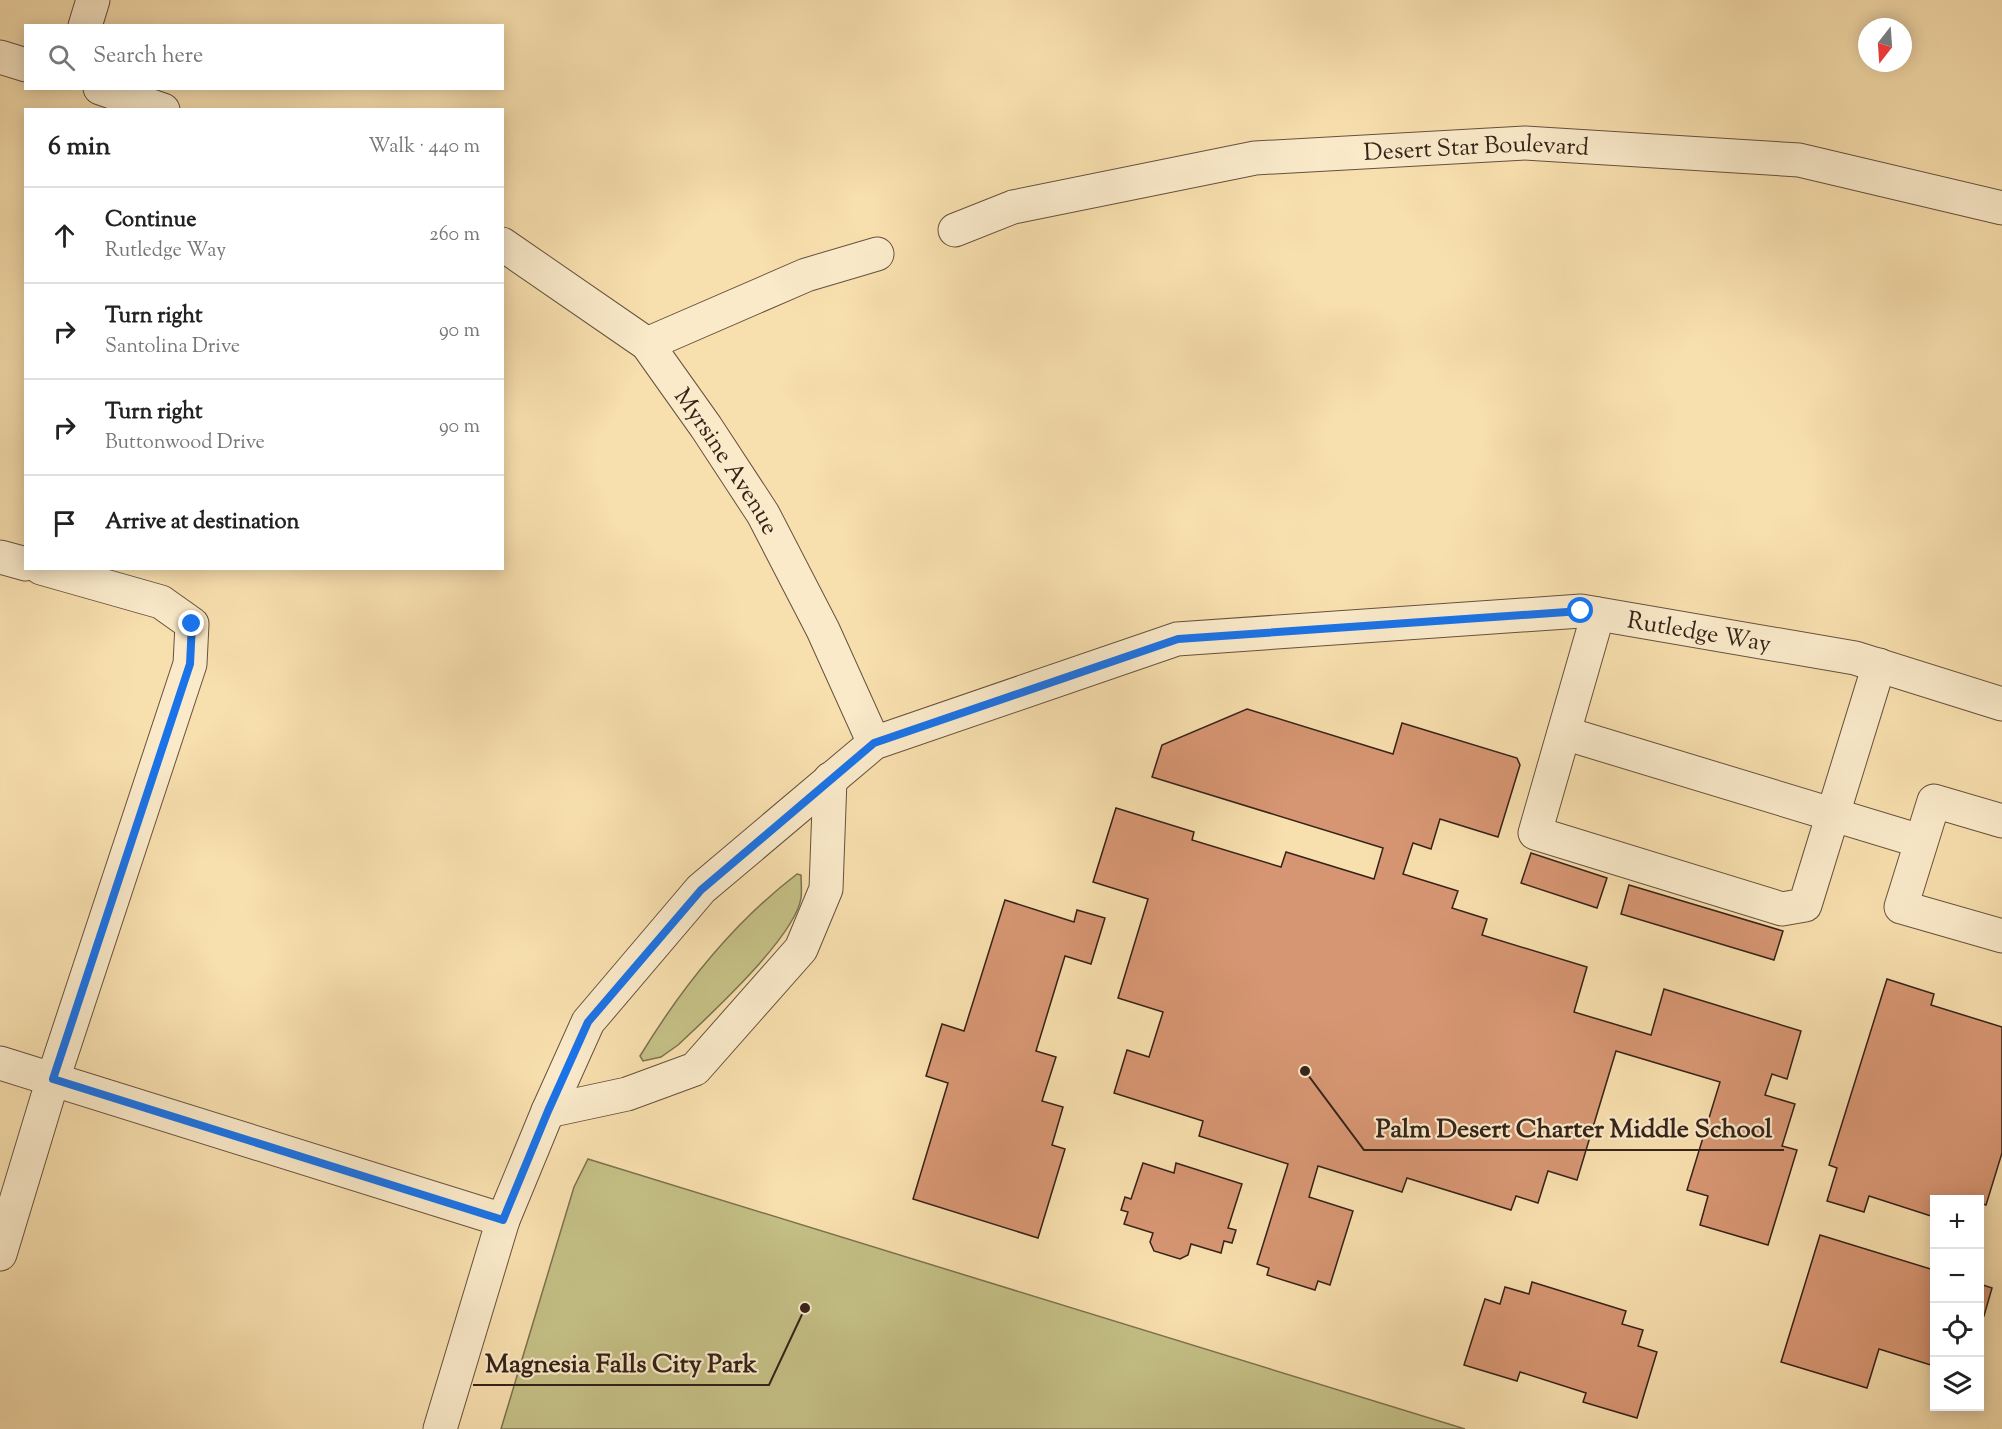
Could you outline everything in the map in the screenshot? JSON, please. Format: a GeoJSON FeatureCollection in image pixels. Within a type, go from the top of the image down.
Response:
{"type":"FeatureCollection","features":[{"type":"Feature","properties":{"kind":"street"},"geometry":{"type":"LineString","coordinates":[[86,24],[93,0]]}},
{"type":"Feature","properties":{"kind":"street"},"geometry":{"type":"LineString","coordinates":[[0,57],[24,64]]}},
{"type":"Feature","properties":{"kind":"street"},"geometry":{"type":"LineString","coordinates":[[106,90],[157,108]]}},
{"type":"Feature","properties":{"kind":"street","name":"Desert Star Boulevard"},"geometry":{"type":"LineString","coordinates":[[955,230],[1014,207],[1255,158],[1525,143],[1799,160],[2002,208]]}},
{"type":"Feature","properties":{"kind":"street","name":"Myrsine Avenue"},"geometry":{"type":"LineString","coordinates":[[504,245],[647,344],[706,427],[763,514],[823,630],[874,743]]}},
{"type":"Feature","properties":{"kind":"street"},"geometry":{"type":"LineString","coordinates":[[647,344],[806,275],[877,254]]}},
{"type":"Feature","properties":{"kind":"street"},"geometry":{"type":"LineString","coordinates":[[0,557],[24,563]]}},
{"type":"Feature","properties":{"kind":"street"},"geometry":{"type":"LineString","coordinates":[[0,1254],[53,1079],[190,664],[192,624],[161,602],[48,570]]}},
{"type":"Feature","properties":{"kind":"street","name":"Rutledge Way"},"geometry":{"type":"LineString","coordinates":[[440,1429],[503,1220],[588,1022],[701,890],[874,743],[1178,639],[1581,611],[1855,658],[2002,704]]}},
{"type":"Feature","properties":{"kind":"street"},"geometry":{"type":"LineString","coordinates":[[1598,614],[1535,833],[1782,909],[1805,905],[1879,665]]}},
{"type":"Feature","properties":{"kind":"street"},"geometry":{"type":"LineString","coordinates":[[1564,733],[1920,841]]}},
{"type":"Feature","properties":{"kind":"street"},"geometry":{"type":"LineString","coordinates":[[548,1111],[627,1094],[695,1069],[801,949],[826,889],[830,780]]}},
{"type":"Feature","properties":{"kind":"street"},"geometry":{"type":"LineString","coordinates":[[2002,821],[1934,801],[1901,907],[2002,936]]}},
{"type":"Feature","properties":{"kind":"street"},"geometry":{"type":"LineString","coordinates":[[0,1063],[503,1220]]}},
{"type":"Feature","properties":{"kind":"shaded area"},"geometry":{"type":"Polygon","coordinates":[[[797,874],[801,875],[801,898],[784,933],[768,954],[729,996],[678,1045],[661,1057],[643,1061],[640,1056],[691,981],[751,913],[797,874]]]}},
{"type":"Feature","properties":{"kind":"shaded area"},"geometry":{"type":"Polygon","coordinates":[[[588,1159],[1465,1429],[501,1429],[574,1187],[588,1159]]]}},
{"type":"Feature","properties":{"kind":"building"},"geometry":{"type":"Polygon","coordinates":[[[1247,709],[1393,754],[1402,723],[1517,758],[1520,765],[1498,837],[1440,819],[1431,849],[1413,843],[1403,874],[1458,891],[1452,908],[1487,919],[1482,935],[1587,967],[1574,1012],[1651,1035],[1664,989],[1801,1031],[1787,1079],[1772,1074],[1765,1095],[1795,1104],[1782,1146],[1797,1150],[1768,1245],[1700,1225],[1708,1196],[1687,1190],[1720,1082],[1616,1051],[1577,1180],[1548,1171],[1538,1203],[1516,1196],[1511,1210],[1407,1178],[1402,1192],[1318,1166],[1309,1197],[1353,1211],[1330,1285],[1318,1281],[1315,1290],[1267,1275],[1269,1268],[1257,1264],[1288,1164],[1199,1136],[1203,1121],[1114,1093],[1127,1050],[1149,1057],[1163,1012],[1118,998],[1148,899],[1093,882],[1116,808],[1194,832],[1192,840],[1281,867],[1286,852],[1374,879],[1383,848],[1152,777],[1162,745],[1247,709]]]}},
{"type":"Feature","properties":{"kind":"building"},"geometry":{"type":"Polygon","coordinates":[[[1531,853],[1607,878],[1597,908],[1521,883],[1531,853]]]}},
{"type":"Feature","properties":{"kind":"building"},"geometry":{"type":"Polygon","coordinates":[[[1629,885],[1783,931],[1774,960],[1621,914],[1629,885]]]}},
{"type":"Feature","properties":{"kind":"building"},"geometry":{"type":"Polygon","coordinates":[[[1005,900],[1074,922],[1077,910],[1105,918],[1091,964],[1065,956],[1036,1051],[1056,1057],[1042,1101],[1063,1107],[1052,1145],[1065,1149],[1038,1238],[913,1199],[948,1083],[926,1076],[942,1024],[964,1031],[1005,900]]]}},
{"type":"Feature","properties":{"kind":"building"},"geometry":{"type":"Polygon","coordinates":[[[1887,979],[1934,994],[1931,1005],[2002,1027],[2002,1153],[1986,1205],[1984,1204],[1984,1195],[1930,1195],[1930,1216],[1869,1196],[1864,1212],[1827,1201],[1837,1168],[1829,1165],[1887,979]]]}},
{"type":"Feature","properties":{"kind":"building"},"geometry":{"type":"Polygon","coordinates":[[[1143,1163],[1174,1173],[1176,1163],[1242,1184],[1228,1228],[1236,1230],[1232,1243],[1224,1241],[1221,1253],[1191,1244],[1188,1255],[1180,1259],[1154,1251],[1150,1242],[1153,1233],[1124,1224],[1128,1212],[1121,1210],[1125,1197],[1131,1199],[1143,1163]]]}},
{"type":"Feature","properties":{"kind":"building"},"geometry":{"type":"Polygon","coordinates":[[[1820,1235],[1930,1269],[1930,1365],[1879,1349],[1867,1388],[1781,1362],[1820,1235]]]}},
{"type":"Feature","properties":{"kind":"building"},"geometry":{"type":"Polygon","coordinates":[[[1532,1282],[1626,1311],[1622,1324],[1643,1330],[1638,1346],[1657,1352],[1637,1418],[1583,1402],[1586,1393],[1520,1372],[1517,1381],[1464,1365],[1485,1299],[1500,1304],[1505,1287],[1529,1294],[1532,1282]]]}},
{"type":"Feature","properties":{"kind":"building"},"geometry":{"type":"Polygon","coordinates":[[[1984,1285],[1992,1288],[1984,1316],[1984,1285]]]}},
{"type":"Feature","properties":{"kind":"place","name":"Palm Desert Charter Middle School"},"geometry":{"type":"Point","coordinates":[1305,1071]}},
{"type":"Feature","properties":{"kind":"place","name":"Magnesia Falls City Park"},"geometry":{"type":"Point","coordinates":[805,1308]}},
{"type":"Feature","properties":{"kind":"route"},"geometry":{"type":"LineString","coordinates":[[192,624],[190,664],[53,1079],[503,1220],[588,1022],[701,890],[874,743],[1178,639],[1581,611]]}}]}
